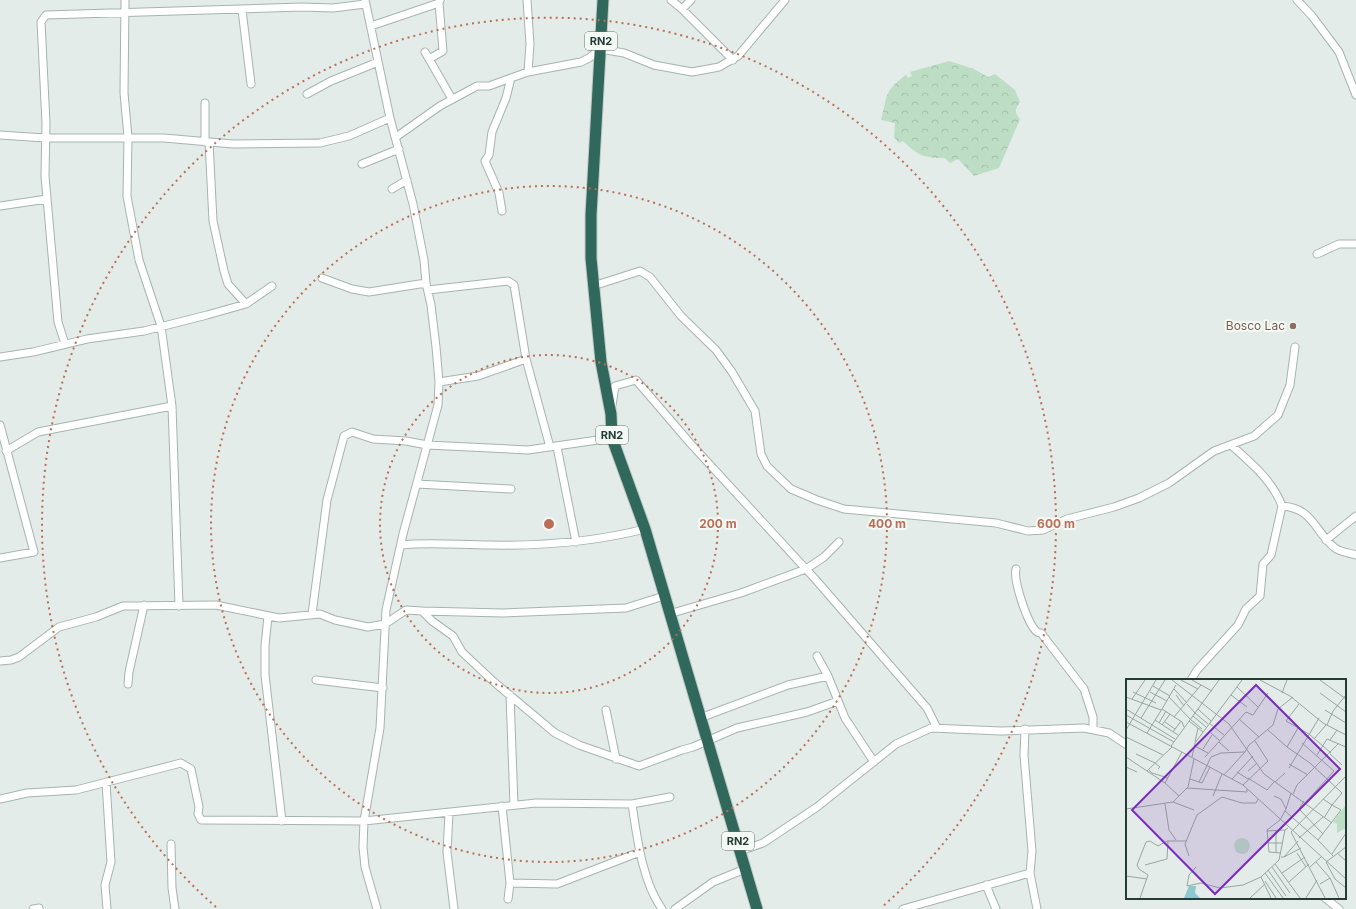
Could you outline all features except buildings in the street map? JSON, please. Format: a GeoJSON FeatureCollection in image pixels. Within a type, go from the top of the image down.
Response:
{"type":"FeatureCollection","features":[{"type":"Feature","properties":{"kind":"highway","name":"RN2"},"geometry":{"type":"LineString","coordinates":[[603,0],[591,215],[593,286],[601,362],[611,414],[612,438],[645,529],[669,614],[758,909]]}},
{"type":"Feature","properties":{"kind":"street"},"geometry":{"type":"LineString","coordinates":[[125,0],[124,93],[128,137],[128,204],[138,260],[160,326],[172,406],[179,606]]}},
{"type":"Feature","properties":{"kind":"street"},"geometry":{"type":"LineString","coordinates":[[526,0],[530,44],[528,72]]}},
{"type":"Feature","properties":{"kind":"street"},"geometry":{"type":"LineString","coordinates":[[671,0],[733,60]]}},
{"type":"Feature","properties":{"kind":"street"},"geometry":{"type":"LineString","coordinates":[[682,9],[691,0]]}},
{"type":"Feature","properties":{"kind":"street"},"geometry":{"type":"LineString","coordinates":[[396,137],[440,106],[477,86],[489,86],[528,72],[580,62],[600,49],[624,54],[654,65],[692,72],[719,67],[733,60],[748,45],[785,0]]}},
{"type":"Feature","properties":{"kind":"street"},"geometry":{"type":"LineString","coordinates":[[1300,1],[1339,52],[1356,96]]}},
{"type":"Feature","properties":{"kind":"street"},"geometry":{"type":"LineString","coordinates":[[65,344],[58,322],[45,176],[45,138],[40,22],[46,15],[302,7],[333,8],[365,2],[390,118],[407,180],[424,260],[439,382],[438,405],[426,445],[424,461],[401,545],[386,610],[383,688],[378,749],[364,821],[363,847],[365,867],[377,909]]}},
{"type":"Feature","properties":{"kind":"street"},"geometry":{"type":"LineString","coordinates":[[371,26],[440,2],[443,51],[429,59]]}},
{"type":"Feature","properties":{"kind":"street"},"geometry":{"type":"LineString","coordinates":[[242,10],[251,84]]}},
{"type":"Feature","properties":{"kind":"street"},"geometry":{"type":"LineString","coordinates":[[425,52],[452,99]]}},
{"type":"Feature","properties":{"kind":"street"},"geometry":{"type":"LineString","coordinates":[[307,94],[331,81],[378,62]]}},
{"type":"Feature","properties":{"kind":"street"},"geometry":{"type":"LineString","coordinates":[[502,211],[499,193],[485,161],[489,155],[492,132],[506,98],[510,78]]}},
{"type":"Feature","properties":{"kind":"street"},"geometry":{"type":"LineString","coordinates":[[205,103],[213,221],[228,284],[246,304]]}},
{"type":"Feature","properties":{"kind":"street"},"geometry":{"type":"LineString","coordinates":[[0,135],[45,138],[164,138],[247,145],[320,143],[348,136],[370,128],[390,118]]}},
{"type":"Feature","properties":{"kind":"street"},"geometry":{"type":"LineString","coordinates":[[362,164],[399,149]]}},
{"type":"Feature","properties":{"kind":"street"},"geometry":{"type":"LineString","coordinates":[[392,188],[407,180]]}},
{"type":"Feature","properties":{"kind":"street"},"geometry":{"type":"LineString","coordinates":[[0,206],[47,199]]}},
{"type":"Feature","properties":{"kind":"street"},"geometry":{"type":"LineString","coordinates":[[1317,254],[1339,244],[1356,244]]}},
{"type":"Feature","properties":{"kind":"street"},"geometry":{"type":"LineString","coordinates":[[593,286],[640,271],[645,272],[681,316],[716,350],[732,372],[755,411],[761,454],[767,466],[791,489],[844,509],[996,523],[1028,531],[1043,530],[1068,519],[1114,507],[1139,498],[1169,483],[1221,447],[1232,446],[1254,436],[1278,415],[1290,385],[1295,347]]}},
{"type":"Feature","properties":{"kind":"street"},"geometry":{"type":"LineString","coordinates":[[322,278],[357,290],[369,292],[427,286],[508,281],[514,285],[526,359],[554,447],[576,542]]}},
{"type":"Feature","properties":{"kind":"street"},"geometry":{"type":"LineString","coordinates":[[0,357],[87,339],[144,331],[246,304],[272,286]]}},
{"type":"Feature","properties":{"kind":"street"},"geometry":{"type":"LineString","coordinates":[[439,382],[478,376],[526,359]]}},
{"type":"Feature","properties":{"kind":"street"},"geometry":{"type":"LineString","coordinates":[[611,414],[615,386],[636,380],[690,443],[806,569],[928,708],[937,728]]}},
{"type":"Feature","properties":{"kind":"street"},"geometry":{"type":"LineString","coordinates":[[6,451],[38,432],[172,406]]}},
{"type":"Feature","properties":{"kind":"street"},"geometry":{"type":"LineString","coordinates":[[0,426],[34,552],[0,558]]}},
{"type":"Feature","properties":{"kind":"street"},"geometry":{"type":"LineString","coordinates":[[312,614],[327,500],[344,436],[352,432],[373,439],[406,441],[426,445],[528,450],[612,438]]}},
{"type":"Feature","properties":{"kind":"street"},"geometry":{"type":"LineString","coordinates":[[1191,679],[1238,625],[1246,609],[1260,596],[1263,564],[1271,555],[1282,506],[1277,493],[1248,460],[1232,446]]}},
{"type":"Feature","properties":{"kind":"street"},"geometry":{"type":"LineString","coordinates":[[417,484],[511,489]]}},
{"type":"Feature","properties":{"kind":"street"},"geometry":{"type":"LineString","coordinates":[[1282,506],[1298,510],[1314,520],[1326,540],[1336,549],[1356,555]]}},
{"type":"Feature","properties":{"kind":"street"},"geometry":{"type":"LineString","coordinates":[[1326,540],[1356,516]]}},
{"type":"Feature","properties":{"kind":"street"},"geometry":{"type":"LineString","coordinates":[[401,545],[492,545],[576,542],[614,537],[645,529]]}},
{"type":"Feature","properties":{"kind":"street"},"geometry":{"type":"LineString","coordinates":[[669,614],[741,593],[806,569],[824,557],[839,542]]}},
{"type":"Feature","properties":{"kind":"street"},"geometry":{"type":"LineString","coordinates":[[1016,569],[1014,575],[1019,594],[1036,631],[1042,634],[1084,689],[1093,717],[1093,729]]}},
{"type":"Feature","properties":{"kind":"street"},"geometry":{"type":"LineString","coordinates":[[0,661],[20,657],[59,627],[96,616],[119,607],[144,605],[216,605],[279,618],[312,614],[324,615],[335,620],[368,627],[385,624],[406,610],[503,613],[626,608],[664,596]]}},
{"type":"Feature","properties":{"kind":"street"},"geometry":{"type":"LineString","coordinates":[[128,684],[129,672],[144,605]]}},
{"type":"Feature","properties":{"kind":"street"},"geometry":{"type":"LineString","coordinates":[[422,611],[432,621],[453,636],[462,652],[555,733],[579,745],[639,766],[707,741],[737,728],[807,712],[838,701]]}},
{"type":"Feature","properties":{"kind":"street"},"geometry":{"type":"LineString","coordinates":[[268,616],[265,646],[265,675],[282,821]]}},
{"type":"Feature","properties":{"kind":"street"},"geometry":{"type":"LineString","coordinates":[[817,656],[828,676],[845,718],[874,762]]}},
{"type":"Feature","properties":{"kind":"street"},"geometry":{"type":"LineString","coordinates":[[700,718],[788,686],[828,676]]}},
{"type":"Feature","properties":{"kind":"street"},"geometry":{"type":"LineString","coordinates":[[316,680],[383,688]]}},
{"type":"Feature","properties":{"kind":"street"},"geometry":{"type":"LineString","coordinates":[[510,695],[514,805]]}},
{"type":"Feature","properties":{"kind":"street"},"geometry":{"type":"LineString","coordinates":[[606,710],[616,759]]}},
{"type":"Feature","properties":{"kind":"street"},"geometry":{"type":"LineString","coordinates":[[740,851],[763,843],[780,833],[818,807],[906,738],[937,728],[1000,731],[1025,728],[1093,729],[1109,733],[1126,744]]}},
{"type":"Feature","properties":{"kind":"street"},"geometry":{"type":"LineString","coordinates":[[1025,728],[1024,755],[1032,851],[1030,873],[1037,909]]}},
{"type":"Feature","properties":{"kind":"street"},"geometry":{"type":"LineString","coordinates":[[0,799],[27,793],[76,790],[181,763],[191,769],[199,808],[198,814],[201,820],[364,821],[449,813],[536,802],[632,804],[670,797]]}},
{"type":"Feature","properties":{"kind":"street"},"geometry":{"type":"LineString","coordinates":[[106,782],[111,862],[105,885],[107,909]]}},
{"type":"Feature","properties":{"kind":"street"},"geometry":{"type":"LineString","coordinates":[[632,804],[640,852],[655,900],[662,909]]}},
{"type":"Feature","properties":{"kind":"street"},"geometry":{"type":"LineString","coordinates":[[502,806],[510,883],[508,899]]}},
{"type":"Feature","properties":{"kind":"street"},"geometry":{"type":"LineString","coordinates":[[449,813],[447,852],[454,909]]}},
{"type":"Feature","properties":{"kind":"street"},"geometry":{"type":"LineString","coordinates":[[170,844],[172,888],[175,909]]}},
{"type":"Feature","properties":{"kind":"street"},"geometry":{"type":"LineString","coordinates":[[510,883],[557,884],[640,852]]}},
{"type":"Feature","properties":{"kind":"street"},"geometry":{"type":"LineString","coordinates":[[675,909],[713,882],[745,869]]}},
{"type":"Feature","properties":{"kind":"street"},"geometry":{"type":"LineString","coordinates":[[904,909],[1030,873]]}},
{"type":"Feature","properties":{"kind":"street"},"geometry":{"type":"LineString","coordinates":[[986,885],[996,909]]}},
{"type":"Feature","properties":{"kind":"street"},"geometry":{"type":"LineString","coordinates":[[1327,899],[1339,909]]}},
{"type":"Feature","properties":{"kind":"green space"},"geometry":{"type":"Polygon","coordinates":[[[949,61],[974,69],[988,77],[995,74],[1015,90],[1020,102],[1016,111],[1020,119],[999,168],[974,176],[958,159],[950,163],[945,158],[926,157],[913,150],[903,141],[899,143],[894,137],[895,123],[881,120],[886,99],[893,86],[906,75],[908,78],[912,76],[910,72],[949,61]]]}},
{"type":"Feature","properties":{"kind":"place","name":"Bosco Lac"},"geometry":{"type":"Point","coordinates":[1293,326]}}]}
